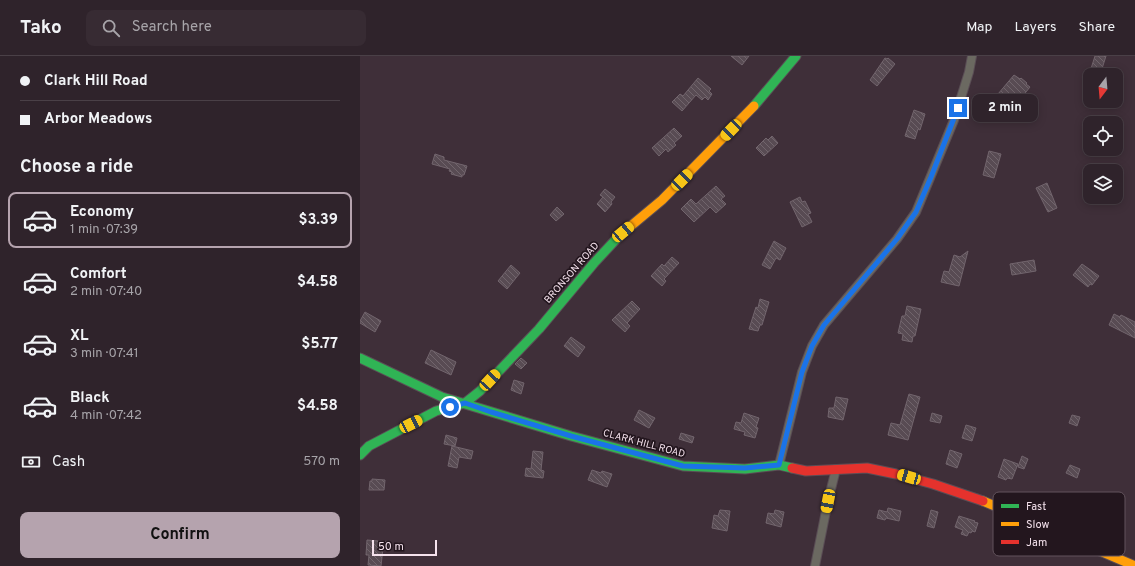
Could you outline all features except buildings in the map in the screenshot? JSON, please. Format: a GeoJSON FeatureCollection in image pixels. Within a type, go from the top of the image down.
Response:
{"type":"FeatureCollection","features":[{"type":"Feature","properties":{"kind":"street","name":"BRONSON ROAD"},"geometry":{"type":"LineString","coordinates":[[360,455],[369,446],[417,420],[436,411],[465,403],[480,390],[539,328],[594,262],[623,232],[662,200],[713,149],[758,102],[796,56]]}},
{"type":"Feature","properties":{"kind":"street"},"geometry":{"type":"LineString","coordinates":[[779,465],[802,372],[812,346],[824,325],[897,239],[916,212],[954,120],[969,72],[972,56]]}},
{"type":"Feature","properties":{"kind":"street","name":"CLARK HILL ROAD"},"geometry":{"type":"LineString","coordinates":[[360,358],[442,398],[465,403],[571,436],[683,466],[745,468],[779,465],[806,471],[867,468],[933,484],[993,505]]}},
{"type":"Feature","properties":{"kind":"street"},"geometry":{"type":"LineString","coordinates":[[815,566],[836,469]]}},
{"type":"Feature","properties":{"kind":"street","name":"CLARK HILL ROAD"},"geometry":{"type":"LineString","coordinates":[[1112,556],[1135,566]]}},
{"type":"Feature","properties":{"kind":"traffic: fast"},"geometry":{"type":"LineString","coordinates":[[754,106],[796,56]]}},
{"type":"Feature","properties":{"kind":"traffic: fast"},"geometry":{"type":"LineString","coordinates":[[360,455],[369,446],[436,411],[465,403],[480,391],[539,329],[594,263],[620,235]]}},
{"type":"Feature","properties":{"kind":"traffic: fast"},"geometry":{"type":"LineString","coordinates":[[360,358],[442,397],[571,436],[683,466],[745,469],[779,465],[792,468]]}},
{"type":"Feature","properties":{"kind":"traffic: slow"},"geometry":{"type":"LineString","coordinates":[[620,235],[662,200],[754,106]]}},
{"type":"Feature","properties":{"kind":"traffic: slow"},"geometry":{"type":"LineString","coordinates":[[983,501],[993,505]]}},
{"type":"Feature","properties":{"kind":"traffic: slow"},"geometry":{"type":"LineString","coordinates":[[1112,556],[1135,566]]}},
{"type":"Feature","properties":{"kind":"traffic: jam"},"geometry":{"type":"LineString","coordinates":[[792,468],[806,471],[867,468],[933,484],[983,501]]}},
{"type":"Feature","properties":{"kind":"route"},"geometry":{"type":"LineString","coordinates":[[450,407],[465,403],[571,436],[683,466],[704,468],[745,468],[779,465],[802,372],[812,346],[824,325],[897,239],[916,212],[958,108]]}}]}
